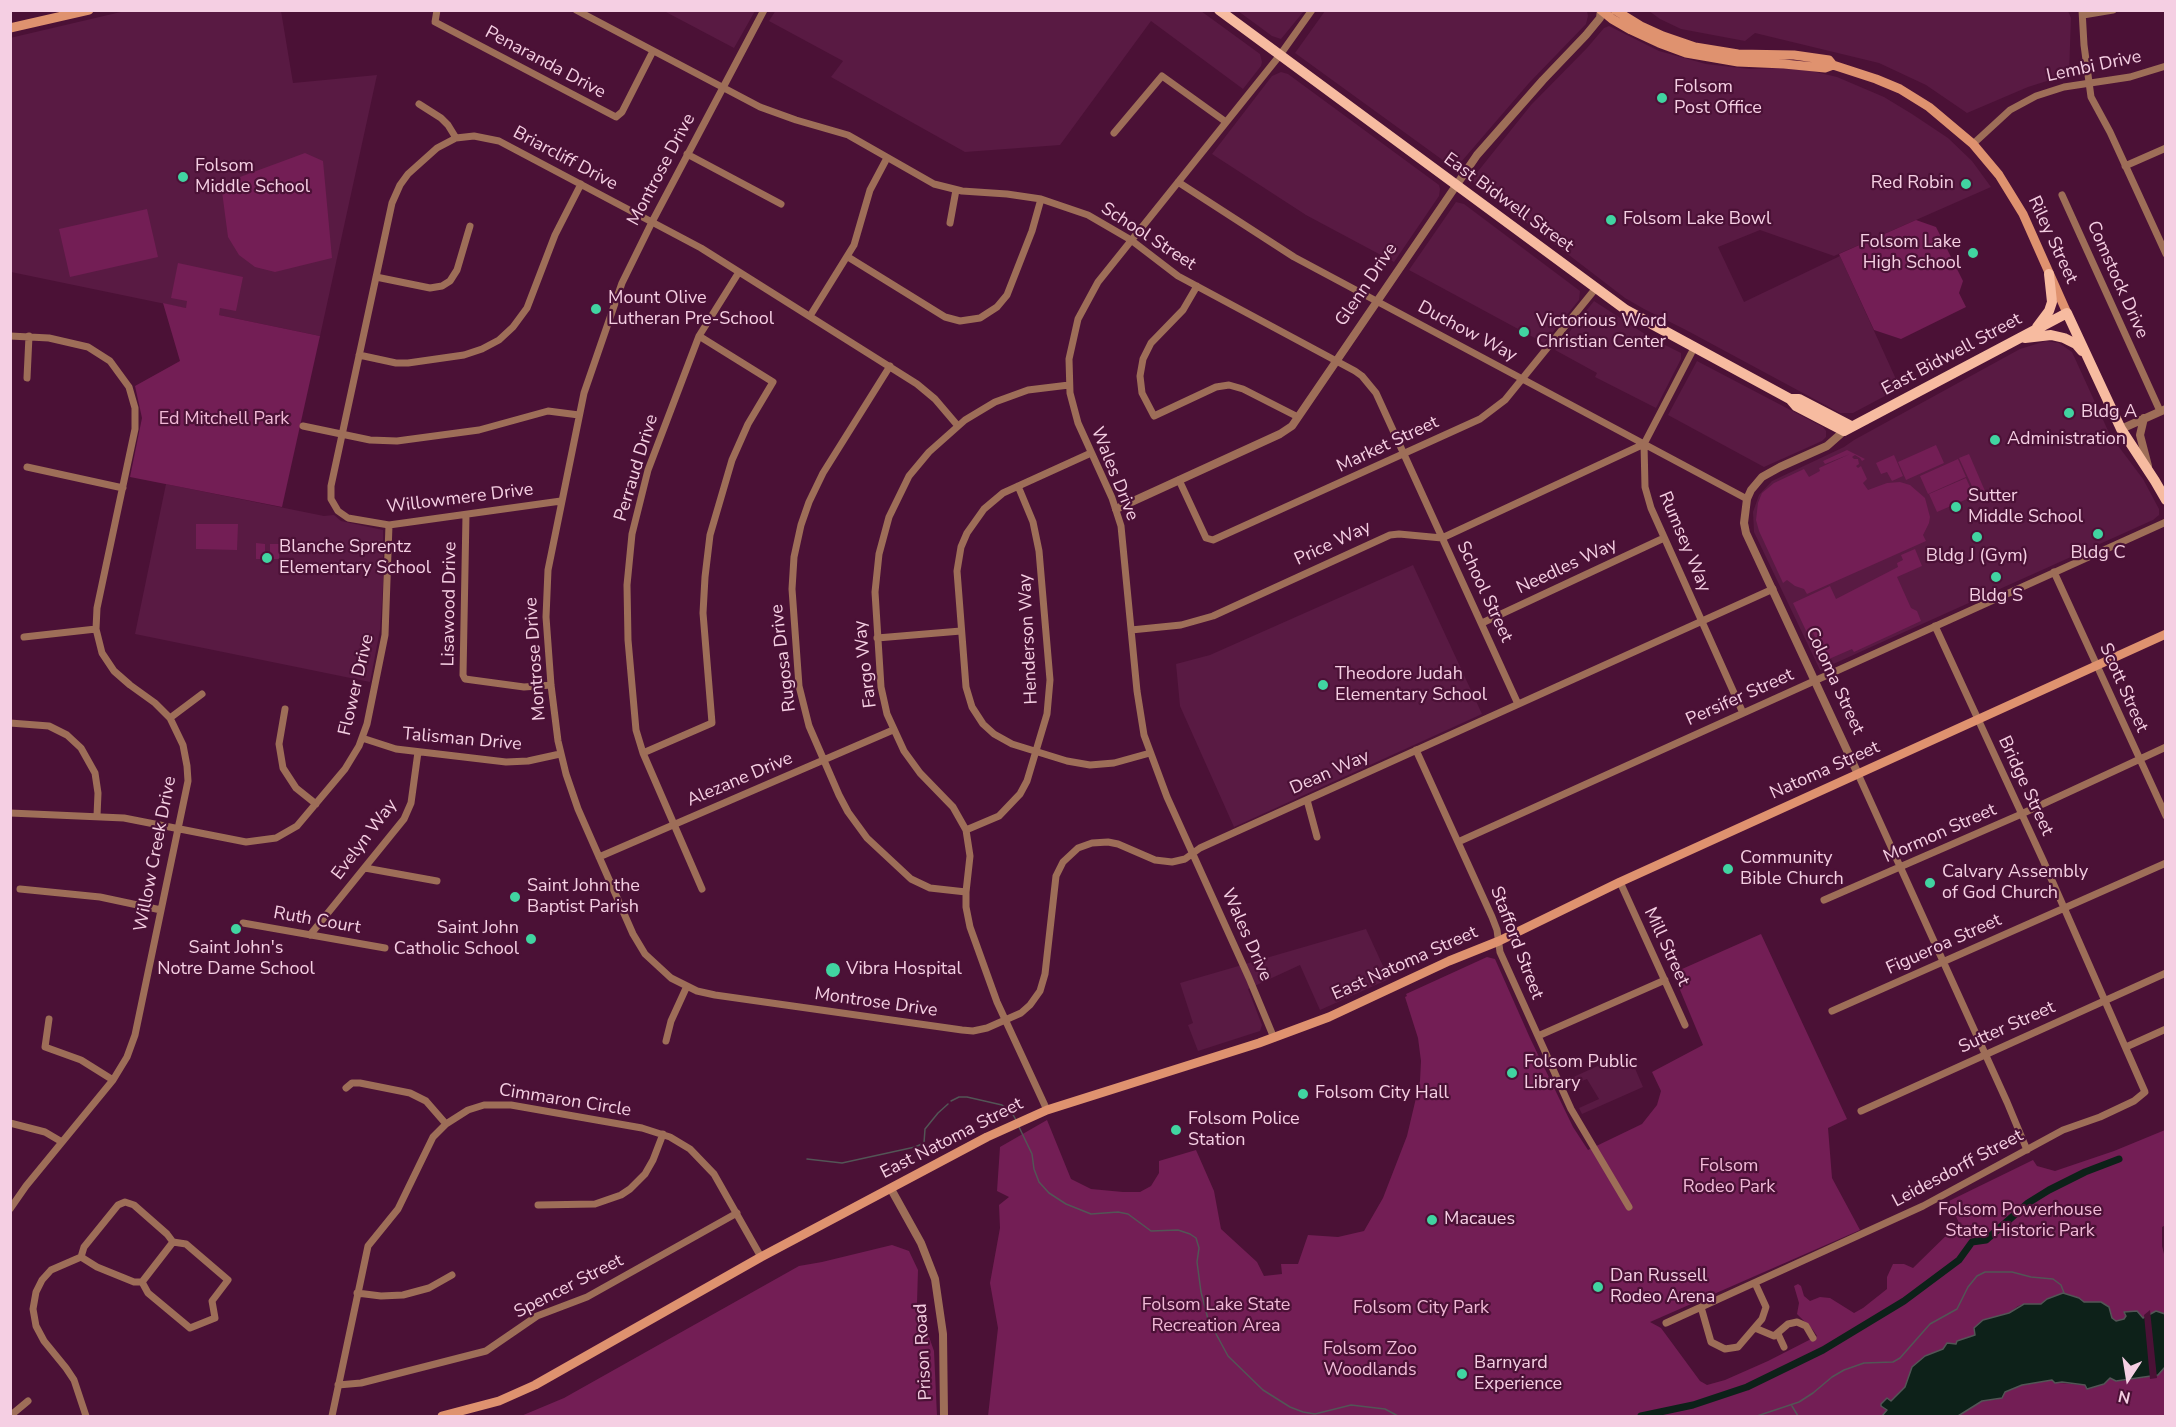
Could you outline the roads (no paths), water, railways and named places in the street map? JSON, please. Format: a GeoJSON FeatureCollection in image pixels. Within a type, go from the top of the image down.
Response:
{"type":"FeatureCollection","features":[{"type":"Feature","properties":{"kind":"main road"},"geometry":{"type":"LineString","coordinates":[[10,28],[89,10]]}},
{"type":"Feature","properties":{"kind":"main road","name":"East Bidwell Street"},"geometry":{"type":"LineString","coordinates":[[1219,10],[1639,318],[1790,399],[1799,399],[1848,429],[2067,313]]}},
{"type":"Feature","properties":{"kind":"main road","name":"Riley Street"},"geometry":{"type":"LineString","coordinates":[[1606,12],[1695,47],[1738,54],[1772,54],[1829,60],[1833,65],[1876,79],[1913,96],[1945,119],[1973,144],[1999,175],[2013,197],[2121,429],[2166,500]]}},
{"type":"Feature","properties":{"kind":"main road","name":"Riley Street"},"geometry":{"type":"LineString","coordinates":[[1606,12],[1649,39],[1686,53],[1723,61],[1825,68],[1833,65]]}},
{"type":"Feature","properties":{"kind":"main road"},"geometry":{"type":"LineString","coordinates":[[1766,63],[1777,59],[1809,61],[1815,57]]}},
{"type":"Feature","properties":{"kind":"main road"},"geometry":{"type":"LineString","coordinates":[[2035,330],[2049,311],[2052,302],[2049,274]]}},
{"type":"Feature","properties":{"kind":"main road"},"geometry":{"type":"LineString","coordinates":[[2010,343],[2030,336],[2064,338],[2076,344],[2091,366]]}},
{"type":"Feature","properties":{"kind":"main road","name":"Natoma Street"},"geometry":{"type":"LineString","coordinates":[[1499,941],[1620,882],[2166,634]]}},
{"type":"Feature","properties":{"kind":"main road","name":"East Natoma Street"},"geometry":{"type":"LineString","coordinates":[[442,1416],[500,1401],[535,1385],[761,1257],[987,1137],[1042,1112],[1274,1038],[1329,1017],[1449,961],[1499,941]]}},
{"type":"Feature","properties":{"kind":"street","name":"Penaranda Drive"},"geometry":{"type":"LineString","coordinates":[[437,10],[435,22],[616,117],[622,112],[652,51]]}},
{"type":"Feature","properties":{"kind":"street","name":"School Street"},"geometry":{"type":"LineString","coordinates":[[576,10],[778,114],[848,135],[923,179],[956,190],[1007,194],[1041,200],[1088,215],[1131,240],[1172,271],[1197,286],[1355,371],[1371,386],[1518,704]]}},
{"type":"Feature","properties":{"kind":"street","name":"Montrose Drive"},"geometry":{"type":"LineString","coordinates":[[764,10],[687,154],[622,283],[591,371],[579,415],[550,552],[546,593],[551,686],[560,754],[573,796],[639,944],[662,971],[687,986],[715,995],[962,1030],[978,1030],[1005,1021]]}},
{"type":"Feature","properties":{"kind":"street","name":"Wales Drive"},"geometry":{"type":"LineString","coordinates":[[1274,1038],[1150,753],[1140,713],[1124,541],[1116,509],[1078,423],[1069,385],[1071,344],[1081,312],[1098,282],[1280,55],[1312,10]]}},
{"type":"Feature","properties":{"kind":"street"},"geometry":{"type":"LineString","coordinates":[[2113,10],[2083,13],[2089,84],[2095,107],[2110,132],[2166,254]]}},
{"type":"Feature","properties":{"kind":"street","name":"Glenn Drive"},"geometry":{"type":"LineString","coordinates":[[1116,509],[1281,434],[1292,426],[1477,155],[1606,12]]}},
{"type":"Feature","properties":{"kind":"street","name":"Lembi Drive"},"geometry":{"type":"LineString","coordinates":[[1973,144],[1999,119],[2023,102],[2050,91],[2130,77],[2166,66]]}},
{"type":"Feature","properties":{"kind":"street"},"geometry":{"type":"LineString","coordinates":[[1114,133],[1162,76],[1226,122]]}},
{"type":"Feature","properties":{"kind":"street"},"geometry":{"type":"LineString","coordinates":[[342,434],[392,203],[408,174],[438,148],[456,138],[441,118],[418,104]]}},
{"type":"Feature","properties":{"kind":"street","name":"Briarcliff Drive"},"geometry":{"type":"LineString","coordinates":[[456,138],[474,136],[499,141],[701,248],[890,366],[926,391],[958,426]]}},
{"type":"Feature","properties":{"kind":"street"},"geometry":{"type":"LineString","coordinates":[[2125,166],[2166,148]]}},
{"type":"Feature","properties":{"kind":"street"},"geometry":{"type":"LineString","coordinates":[[687,154],[781,204]]}},
{"type":"Feature","properties":{"kind":"street"},"geometry":{"type":"LineString","coordinates":[[810,316],[848,257],[860,230],[870,190],[887,158]]}},
{"type":"Feature","properties":{"kind":"street","name":"Duchow Way"},"geometry":{"type":"LineString","coordinates":[[1178,182],[1269,242],[1747,499]]}},
{"type":"Feature","properties":{"kind":"street"},"geometry":{"type":"LineString","coordinates":[[359,356],[408,363],[464,355],[499,340],[513,327],[527,308],[555,235],[581,184]]}},
{"type":"Feature","properties":{"kind":"street"},"geometry":{"type":"LineString","coordinates":[[950,223],[956,190]]}},
{"type":"Feature","properties":{"kind":"street","name":"Comstock Drive"},"geometry":{"type":"LineString","coordinates":[[2062,195],[2163,410]]}},
{"type":"Feature","properties":{"kind":"street"},"geometry":{"type":"LineString","coordinates":[[848,257],[945,317],[960,321],[980,318],[993,311],[1007,295],[1032,231],[1041,200]]}},
{"type":"Feature","properties":{"kind":"street"},"geometry":{"type":"LineString","coordinates":[[376,277],[430,288],[446,284],[457,270],[470,226]]}},
{"type":"Feature","properties":{"kind":"street","name":"Perraud Drive"},"geometry":{"type":"LineString","coordinates":[[702,889],[643,753],[635,724],[628,640],[627,585],[638,505],[648,470],[699,336],[739,272]]}},
{"type":"Feature","properties":{"kind":"street"},"geometry":{"type":"LineString","coordinates":[[1197,286],[1183,310],[1150,343],[1143,359],[1140,376],[1142,393],[1154,416],[1216,387],[1229,385],[1243,388],[1298,417]]}},
{"type":"Feature","properties":{"kind":"street","name":"Market Street"},"geometry":{"type":"LineString","coordinates":[[1179,480],[1206,538],[1213,540],[1404,454],[1489,414],[1523,379],[1596,288]]}},
{"type":"Feature","properties":{"kind":"street","name":"Willow Creek Drive"},"geometry":{"type":"LineString","coordinates":[[10,336],[49,338],[88,347],[110,361],[124,377],[133,397],[136,424],[97,608],[96,629],[102,653],[114,671],[155,703],[170,718],[183,746],[187,766],[186,791],[179,827],[128,1057],[113,1080],[11,1207]]}},
{"type":"Feature","properties":{"kind":"street"},"geometry":{"type":"LineString","coordinates":[[27,378],[29,336]]}},
{"type":"Feature","properties":{"kind":"street"},"geometry":{"type":"LineString","coordinates":[[643,753],[712,723],[704,613],[710,535],[732,460],[748,424],[772,382],[699,336]]}},
{"type":"Feature","properties":{"kind":"street","name":"Rumsey Way"},"geometry":{"type":"LineString","coordinates":[[1694,348],[1644,444],[1645,488],[1664,538],[1743,713]]}},
{"type":"Feature","properties":{"kind":"street","name":"Rugosa Drive"},"geometry":{"type":"LineString","coordinates":[[890,366],[815,487],[801,525],[794,557],[792,605],[799,686],[809,726],[838,795],[867,838],[902,873],[930,888],[966,892]]}},
{"type":"Feature","properties":{"kind":"street","name":"Fargo Way"},"geometry":{"type":"LineString","coordinates":[[1042,1112],[970,927],[966,906],[970,856],[966,830],[953,807],[913,765],[893,730],[883,695],[875,592],[876,571],[889,517],[900,493],[921,461],[958,426],[979,410],[1011,395],[1045,387],[1069,385]]}},
{"type":"Feature","properties":{"kind":"street"},"geometry":{"type":"LineString","coordinates":[[2121,429],[2163,410]]}},
{"type":"Feature","properties":{"kind":"street"},"geometry":{"type":"LineString","coordinates":[[303,426],[370,440],[408,441],[487,429],[548,411],[579,415]]}},
{"type":"Feature","properties":{"kind":"street"},"geometry":{"type":"LineString","coordinates":[[2144,418],[2140,432],[2150,472]]}},
{"type":"Feature","properties":{"kind":"street"},"geometry":{"type":"LineString","coordinates":[[1747,499],[1758,481],[1766,474],[1827,447],[1848,429]]}},
{"type":"Feature","properties":{"kind":"street","name":"Willowmere Drive"},"geometry":{"type":"LineString","coordinates":[[342,434],[331,486],[333,504],[348,518],[389,525],[561,501]]}},
{"type":"Feature","properties":{"kind":"street","name":"Price Way"},"geometry":{"type":"LineString","coordinates":[[1131,630],[1181,625],[1213,616],[1390,535],[1442,537],[1644,444]]}},
{"type":"Feature","properties":{"kind":"street"},"geometry":{"type":"LineString","coordinates":[[1091,453],[1003,493],[984,509],[972,524],[961,547],[957,572],[966,687],[977,716],[990,731],[1002,740],[1067,761],[1090,765],[1114,763],[1150,753]]}},
{"type":"Feature","properties":{"kind":"street"},"geometry":{"type":"LineString","coordinates":[[27,467],[123,488]]}},
{"type":"Feature","properties":{"kind":"street","name":"Henderson Way"},"geometry":{"type":"LineString","coordinates":[[966,830],[999,816],[1014,802],[1027,781],[1047,714],[1050,680],[1037,536],[1018,486]]}},
{"type":"Feature","properties":{"kind":"street","name":"Coloma Street"},"geometry":{"type":"LineString","coordinates":[[1747,499],[1744,512],[1746,533],[1816,680],[2027,1150]]}},
{"type":"Feature","properties":{"kind":"street","name":"Lisawood Drive"},"geometry":{"type":"LineString","coordinates":[[466,515],[463,675],[465,679],[524,687],[551,686]]}},
{"type":"Feature","properties":{"kind":"street","name":"Persifer Street"},"geometry":{"type":"LineString","coordinates":[[1458,842],[2166,522]]}},
{"type":"Feature","properties":{"kind":"street","name":"Flower Drive"},"geometry":{"type":"LineString","coordinates":[[10,813],[97,816],[179,827],[246,842],[266,840],[293,829],[352,758],[362,738],[385,635],[389,525]]}},
{"type":"Feature","properties":{"kind":"street","name":"Needles Way"},"geometry":{"type":"LineString","coordinates":[[1482,623],[1664,538]]}},
{"type":"Feature","properties":{"kind":"street","name":"Scott Street"},"geometry":{"type":"LineString","coordinates":[[2054,572],[2166,816]]}},
{"type":"Feature","properties":{"kind":"street","name":"Dean Way"},"geometry":{"type":"LineString","coordinates":[[1005,1021],[1026,1010],[1042,986],[1056,876],[1070,855],[1083,846],[1102,842],[1118,844],[1149,858],[1160,861],[1178,861],[1200,848],[1773,589]]}},
{"type":"Feature","properties":{"kind":"street","name":"Bridge Street"},"geometry":{"type":"LineString","coordinates":[[1935,626],[2146,1090]]}},
{"type":"Feature","properties":{"kind":"street"},"geometry":{"type":"LineString","coordinates":[[24,637],[96,629]]}},
{"type":"Feature","properties":{"kind":"street"},"geometry":{"type":"LineString","coordinates":[[877,638],[961,631]]}},
{"type":"Feature","properties":{"kind":"street"},"geometry":{"type":"LineString","coordinates":[[170,718],[202,693]]}},
{"type":"Feature","properties":{"kind":"street"},"geometry":{"type":"LineString","coordinates":[[285,709],[279,744],[283,768],[296,788],[316,804]]}},
{"type":"Feature","properties":{"kind":"street"},"geometry":{"type":"LineString","coordinates":[[10,723],[49,726],[67,735],[81,748],[95,773],[98,793],[97,816]]}},
{"type":"Feature","properties":{"kind":"street","name":"Alezane Drive"},"geometry":{"type":"LineString","coordinates":[[599,857],[893,730]]}},
{"type":"Feature","properties":{"kind":"street","name":"Talisman Drive"},"geometry":{"type":"LineString","coordinates":[[362,738],[386,747],[514,763],[560,754]]}},
{"type":"Feature","properties":{"kind":"street","name":"Mormon Street"},"geometry":{"type":"LineString","coordinates":[[1824,900],[2022,814],[2166,747]]}},
{"type":"Feature","properties":{"kind":"street","name":"Stafford Street"},"geometry":{"type":"LineString","coordinates":[[1416,750],[1492,917],[1500,952],[1574,1115],[1629,1207]]}},
{"type":"Feature","properties":{"kind":"street","name":"Evelyn Way"},"geometry":{"type":"LineString","coordinates":[[310,935],[407,814],[412,797],[418,752]]}},
{"type":"Feature","properties":{"kind":"street"},"geometry":{"type":"LineString","coordinates":[[1307,800],[1317,837]]}},
{"type":"Feature","properties":{"kind":"street","name":"Figueroa Street"},"geometry":{"type":"LineString","coordinates":[[1832,1011],[2166,863]]}},
{"type":"Feature","properties":{"kind":"street"},"geometry":{"type":"LineString","coordinates":[[364,868],[437,881]]}},
{"type":"Feature","properties":{"kind":"street","name":"Mill Street"},"geometry":{"type":"LineString","coordinates":[[1620,882],[1685,1025]]}},
{"type":"Feature","properties":{"kind":"street"},"geometry":{"type":"LineString","coordinates":[[20,889],[100,897],[161,910]]}},
{"type":"Feature","properties":{"kind":"street","name":"Ruth Court"},"geometry":{"type":"LineString","coordinates":[[243,922],[385,948]]}},
{"type":"Feature","properties":{"kind":"street","name":"Sutter Street"},"geometry":{"type":"LineString","coordinates":[[1861,1111],[2166,973]]}},
{"type":"Feature","properties":{"kind":"street"},"geometry":{"type":"LineString","coordinates":[[1538,1036],[1665,980]]}},
{"type":"Feature","properties":{"kind":"street"},"geometry":{"type":"LineString","coordinates":[[666,1041],[670,1021],[687,986]]}},
{"type":"Feature","properties":{"kind":"street"},"geometry":{"type":"LineString","coordinates":[[49,1019],[45,1047],[81,1060],[113,1080]]}},
{"type":"Feature","properties":{"kind":"street"},"geometry":{"type":"LineString","coordinates":[[2126,1047],[2166,1029]]}},
{"type":"Feature","properties":{"kind":"street"},"geometry":{"type":"LineString","coordinates":[[346,1088],[352,1083],[360,1083],[410,1093],[426,1101],[446,1124]]}},
{"type":"Feature","properties":{"kind":"street","name":"Leidesdorff Street"},"geometry":{"type":"LineString","coordinates":[[1701,1307],[1923,1206],[2068,1127],[2100,1117],[2142,1097],[2146,1090]]}},
{"type":"Feature","properties":{"kind":"street","name":"Cimmaron Circle"},"geometry":{"type":"LineString","coordinates":[[332,1416],[368,1246],[398,1209],[428,1144],[456,1116],[476,1107],[502,1104],[642,1128],[663,1134],[690,1149],[707,1165],[761,1257]]}},
{"type":"Feature","properties":{"kind":"street"},"geometry":{"type":"LineString","coordinates":[[10,1123],[45,1132],[62,1142]]}},
{"type":"Feature","properties":{"kind":"street"},"geometry":{"type":"LineString","coordinates":[[538,1205],[595,1204],[621,1195],[645,1174],[663,1134]]}},
{"type":"Feature","properties":{"kind":"street","name":"Prison Road"},"geometry":{"type":"LineString","coordinates":[[891,1189],[921,1243],[934,1279],[943,1334],[944,1416]]}},
{"type":"Feature","properties":{"kind":"street"},"geometry":{"type":"LineString","coordinates":[[81,1257],[84,1247],[118,1205],[125,1202],[134,1205],[168,1234],[172,1242]]}},
{"type":"Feature","properties":{"kind":"street","name":"Spencer Street"},"geometry":{"type":"LineString","coordinates":[[338,1385],[361,1383],[486,1351],[537,1316],[587,1297],[737,1213]]}},
{"type":"Feature","properties":{"kind":"street"},"geometry":{"type":"LineString","coordinates":[[142,1282],[172,1242]]}},
{"type":"Feature","properties":{"kind":"street"},"geometry":{"type":"LineString","coordinates":[[142,1282],[148,1293],[190,1328],[215,1318],[212,1301],[228,1280],[186,1244],[172,1242]]}},
{"type":"Feature","properties":{"kind":"street"},"geometry":{"type":"LineString","coordinates":[[81,1257],[97,1267],[134,1282],[142,1282]]}},
{"type":"Feature","properties":{"kind":"street"},"geometry":{"type":"LineString","coordinates":[[81,1257],[58,1266],[46,1275],[36,1292],[33,1309],[39,1332],[74,1380],[86,1416]]}},
{"type":"Feature","properties":{"kind":"street"},"geometry":{"type":"LineString","coordinates":[[357,1293],[381,1296],[403,1295],[429,1288],[452,1275]]}},
{"type":"Feature","properties":{"kind":"street"},"geometry":{"type":"LineString","coordinates":[[1666,1323],[1701,1307],[1710,1340],[1716,1346],[1725,1349],[1738,1347],[1762,1319],[1766,1306],[1755,1283]]}},
{"type":"Feature","properties":{"kind":"street"},"geometry":{"type":"LineString","coordinates":[[1755,1328],[1771,1336],[1778,1334],[1788,1324],[1797,1322],[1806,1326],[1813,1338]]}},
{"type":"Feature","properties":{"kind":"street"},"geometry":{"type":"LineString","coordinates":[[1778,1334],[1785,1347]]}},
{"type":"Feature","properties":{"kind":"street"},"geometry":{"type":"LineString","coordinates":[[10,1416],[28,1401]]}},
{"type":"Feature","properties":{"kind":"waterway"},"geometry":{"type":"LineString","coordinates":[[951,1101],[959,1097],[967,1097],[1002,1105],[1011,1111],[1016,1120]]}},
{"type":"Feature","properties":{"kind":"waterway"},"geometry":{"type":"LineString","coordinates":[[807,1159],[842,1163],[915,1147],[924,1143],[925,1129],[948,1104]]}},
{"type":"Feature","properties":{"kind":"waterway"},"geometry":{"type":"LineString","coordinates":[[1019,1127],[1032,1154],[1039,1182],[1049,1193],[1066,1204],[1091,1214],[1118,1212],[1128,1214],[1151,1231],[1178,1230],[1196,1238],[1199,1248],[1197,1262],[1201,1292],[1208,1319],[1228,1356],[1263,1390],[1290,1407],[1303,1412],[1315,1414],[1351,1405],[1385,1409],[1398,1416]]}},
{"type":"Feature","properties":{"kind":"waterway"},"geometry":{"type":"LineString","coordinates":[[1641,1416],[1693,1405],[1747,1387],[1823,1350],[1904,1301],[1959,1260],[1972,1242],[1986,1240],[2028,1203],[2085,1172],[2119,1159]]}},
{"type":"Feature","properties":{"kind":"waterway"},"geometry":{"type":"LineString","coordinates":[[1757,1416],[1799,1402],[1844,1370],[1864,1363],[1893,1362],[1900,1358],[1930,1324],[1957,1309],[1968,1287],[1977,1276],[1985,1272],[2012,1272],[2053,1279],[2061,1285],[2064,1293]]}},
{"type":"Feature","properties":{"kind":"waterway"},"geometry":{"type":"LineString","coordinates":[[1792,1406],[1798,1416]]}},
{"type":"Feature","properties":{"kind":"place","name":"Folsom Post Office"},"geometry":{"type":"Point","coordinates":[1662,98]}},
{"type":"Feature","properties":{"kind":"place","name":"Folsom Middle School"},"geometry":{"type":"Point","coordinates":[183,177]}},
{"type":"Feature","properties":{"kind":"place","name":"Red Robin"},"geometry":{"type":"Point","coordinates":[1966,184]}},
{"type":"Feature","properties":{"kind":"place","name":"Folsom Lake Bowl"},"geometry":{"type":"Point","coordinates":[1611,220]}},
{"type":"Feature","properties":{"kind":"place","name":"Folsom Lake High School"},"geometry":{"type":"Point","coordinates":[1973,253]}},
{"type":"Feature","properties":{"kind":"place","name":"Mount Olive Lutheran Pre-School"},"geometry":{"type":"Point","coordinates":[596,309]}},
{"type":"Feature","properties":{"kind":"place","name":"Victorious Word Christian Center"},"geometry":{"type":"Point","coordinates":[1524,332]}},
{"type":"Feature","properties":{"kind":"place","name":"Bldg A"},"geometry":{"type":"Point","coordinates":[2069,413]}},
{"type":"Feature","properties":{"kind":"place","name":"Administration"},"geometry":{"type":"Point","coordinates":[1995,440]}},
{"type":"Feature","properties":{"kind":"place","name":"Sutter Middle School"},"geometry":{"type":"Point","coordinates":[1956,507]}},
{"type":"Feature","properties":{"kind":"place","name":"Bldg C"},"geometry":{"type":"Point","coordinates":[2098,534]}},
{"type":"Feature","properties":{"kind":"place","name":"Bldg J (Gym)"},"geometry":{"type":"Point","coordinates":[1977,537]}},
{"type":"Feature","properties":{"kind":"place","name":"Blanche Sprentz Elementary School"},"geometry":{"type":"Point","coordinates":[267,558]}},
{"type":"Feature","properties":{"kind":"place","name":"Bldg S"},"geometry":{"type":"Point","coordinates":[1996,577]}},
{"type":"Feature","properties":{"kind":"place","name":"Theodore Judah Elementary School"},"geometry":{"type":"Point","coordinates":[1323,685]}},
{"type":"Feature","properties":{"kind":"place","name":"Community Bible Church"},"geometry":{"type":"Point","coordinates":[1728,869]}},
{"type":"Feature","properties":{"kind":"place","name":"Calvary Assembly of God Church"},"geometry":{"type":"Point","coordinates":[1930,883]}},
{"type":"Feature","properties":{"kind":"place","name":"Saint John the Baptist Parish"},"geometry":{"type":"Point","coordinates":[515,897]}},
{"type":"Feature","properties":{"kind":"place","name":"Saint John's Notre Dame School"},"geometry":{"type":"Point","coordinates":[236,929]}},
{"type":"Feature","properties":{"kind":"place","name":"Saint John Catholic School"},"geometry":{"type":"Point","coordinates":[531,939]}},
{"type":"Feature","properties":{"kind":"place","name":"Vibra Hospital"},"geometry":{"type":"Point","coordinates":[833,970]}},
{"type":"Feature","properties":{"kind":"place","name":"Folsom Public Library"},"geometry":{"type":"Point","coordinates":[1512,1073]}},
{"type":"Feature","properties":{"kind":"place","name":"Folsom City Hall"},"geometry":{"type":"Point","coordinates":[1303,1094]}},
{"type":"Feature","properties":{"kind":"place","name":"Folsom Police Station"},"geometry":{"type":"Point","coordinates":[1176,1130]}},
{"type":"Feature","properties":{"kind":"place","name":"Macaues"},"geometry":{"type":"Point","coordinates":[1432,1220]}},
{"type":"Feature","properties":{"kind":"place","name":"Dan Russell Rodeo Arena"},"geometry":{"type":"Point","coordinates":[1598,1287]}},
{"type":"Feature","properties":{"kind":"place","name":"Barnyard Experience"},"geometry":{"type":"Point","coordinates":[1462,1374]}},
{"type":"Feature","properties":{"kind":"park label","name":"Ed Mitchell Park"},"geometry":{"type":"Point","coordinates":[224,420]}},
{"type":"Feature","properties":{"kind":"park label","name":"Folsom Rodeo Park"},"geometry":{"type":"Point","coordinates":[1729,1177]}},
{"type":"Feature","properties":{"kind":"park label","name":"Folsom Powerhouse State Historic Park"},"geometry":{"type":"Point","coordinates":[2020,1221]}},
{"type":"Feature","properties":{"kind":"park label","name":"Folsom City Park"},"geometry":{"type":"Point","coordinates":[1421,1309]}},
{"type":"Feature","properties":{"kind":"park label","name":"Folsom Lake State Recreation Area"},"geometry":{"type":"Point","coordinates":[1216,1316]}},
{"type":"Feature","properties":{"kind":"park label","name":"Folsom Zoo Woodlands"},"geometry":{"type":"Point","coordinates":[1370,1360]}}]}
